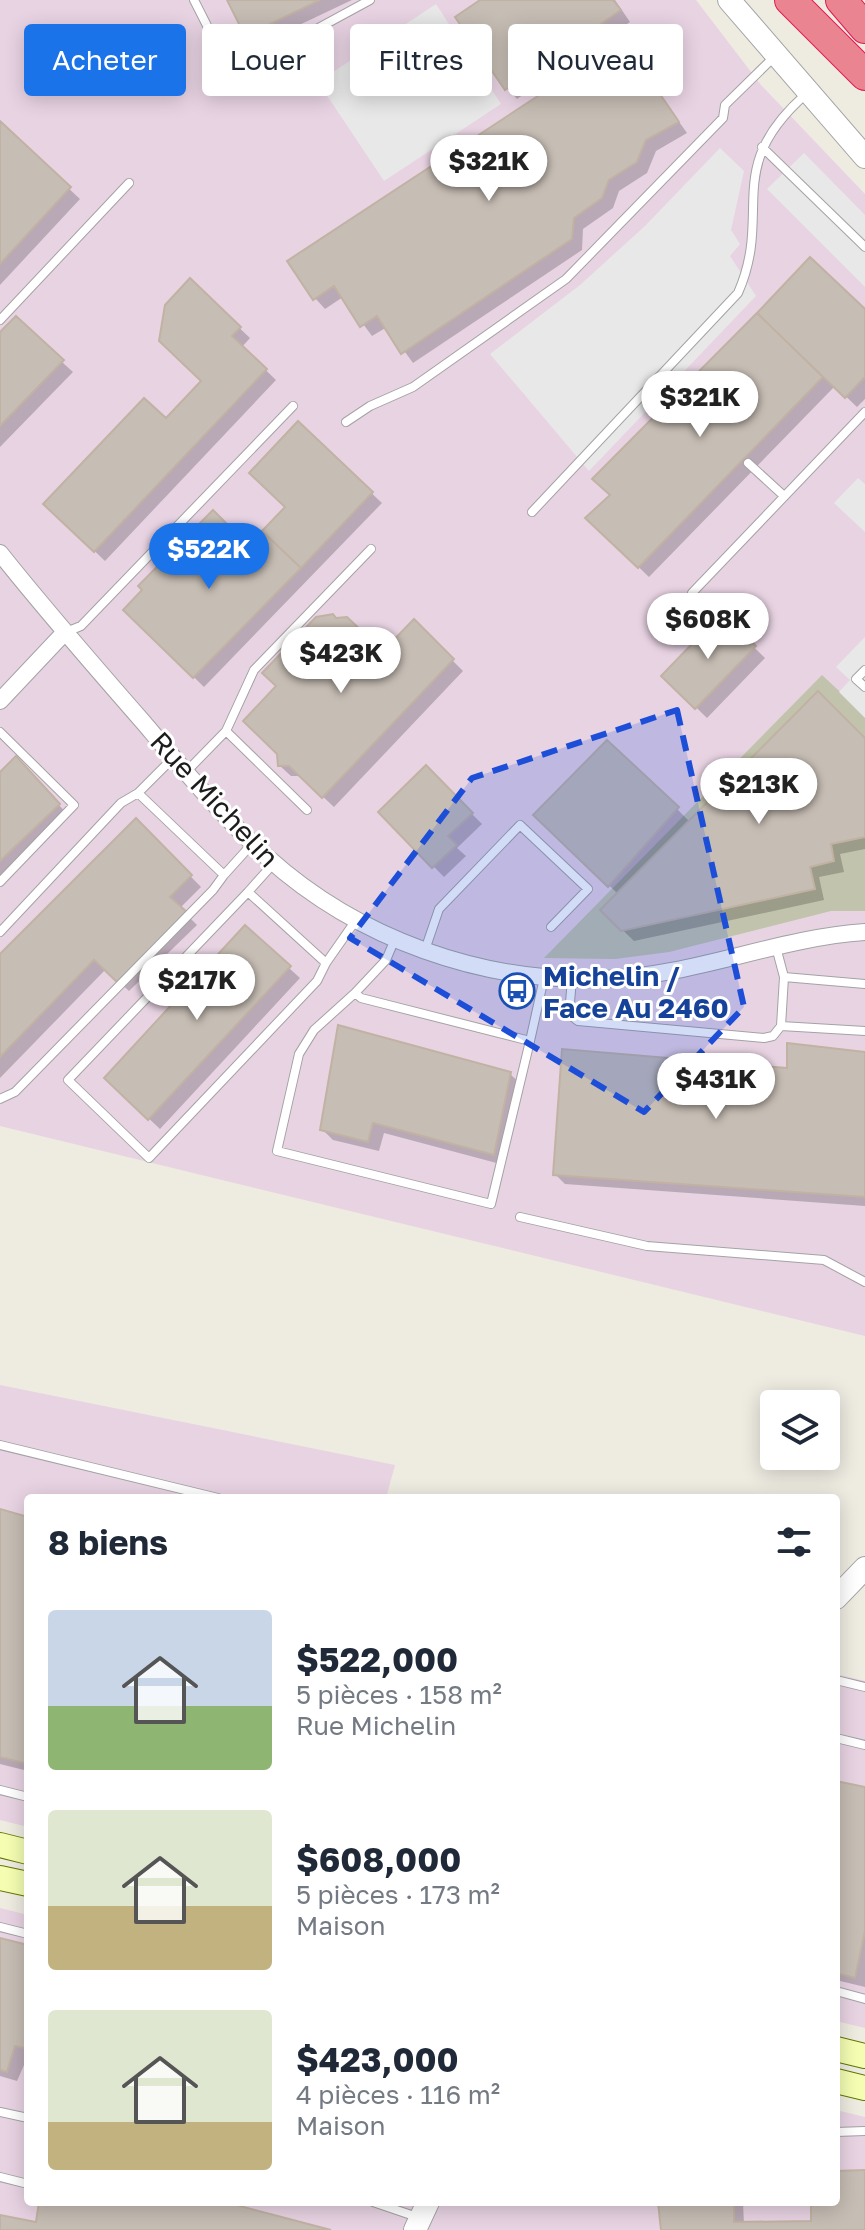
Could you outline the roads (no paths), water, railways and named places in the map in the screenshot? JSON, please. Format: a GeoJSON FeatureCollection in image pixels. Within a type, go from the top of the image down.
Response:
{"type":"FeatureCollection","features":[{"type":"Feature","properties":{"kind":"highway"},"geometry":{"type":"LineString","coordinates":[[790,0],[865,75]]}},
{"type":"Feature","properties":{"kind":"highway"},"geometry":{"type":"LineString","coordinates":[[841,0],[865,28]]}},
{"type":"Feature","properties":{"kind":"main road"},"geometry":{"type":"LineString","coordinates":[[0,1845],[24,1851]]}},
{"type":"Feature","properties":{"kind":"main road"},"geometry":{"type":"LineString","coordinates":[[0,1878],[24,1883]]}},
{"type":"Feature","properties":{"kind":"main road"},"geometry":{"type":"LineString","coordinates":[[840,2050],[865,2056]]}},
{"type":"Feature","properties":{"kind":"main road"},"geometry":{"type":"LineString","coordinates":[[840,2082],[865,2088]]}},
{"type":"Feature","properties":{"kind":"street"},"geometry":{"type":"LineString","coordinates":[[729,0],[865,157]]}},
{"type":"Feature","properties":{"kind":"street","name":"Rue Michelin"},"geometry":{"type":"LineString","coordinates":[[0,553],[186,772],[252,844],[356,920],[395,939],[483,967],[544,978],[572,979],[662,974],[776,947],[865,932]]}},
{"type":"Feature","properties":{"kind":"street"},"geometry":{"type":"LineString","coordinates":[[0,701],[65,632]]}},
{"type":"Feature","properties":{"kind":"street"},"geometry":{"type":"LineString","coordinates":[[840,1594],[865,1568]]}},
{"type":"Feature","properties":{"kind":"lane"},"geometry":{"type":"LineString","coordinates":[[194,0],[232,75],[370,0]]}},
{"type":"Feature","properties":{"kind":"lane"},"geometry":{"type":"LineString","coordinates":[[346,422],[370,406],[413,387],[566,279],[723,118],[725,105],[775,56]]}},
{"type":"Feature","properties":{"kind":"lane"},"geometry":{"type":"LineString","coordinates":[[532,512],[582,463],[738,293],[747,265],[754,176],[762,147],[772,128],[807,93]]}},
{"type":"Feature","properties":{"kind":"lane"},"geometry":{"type":"LineString","coordinates":[[762,147],[865,247]]}},
{"type":"Feature","properties":{"kind":"lane"},"geometry":{"type":"LineString","coordinates":[[0,320],[129,183]]}},
{"type":"Feature","properties":{"kind":"lane"},"geometry":{"type":"LineString","coordinates":[[65,632],[81,626],[293,406]]}},
{"type":"Feature","properties":{"kind":"lane"},"geometry":{"type":"LineString","coordinates":[[692,593],[865,412]]}},
{"type":"Feature","properties":{"kind":"lane"},"geometry":{"type":"LineString","coordinates":[[748,463],[784,496]]}},
{"type":"Feature","properties":{"kind":"lane"},"geometry":{"type":"LineString","coordinates":[[186,772],[226,731],[254,670],[371,549]]}},
{"type":"Feature","properties":{"kind":"lane"},"geometry":{"type":"LineString","coordinates":[[865,670],[856,679],[865,687]]}},
{"type":"Feature","properties":{"kind":"lane"},"geometry":{"type":"LineString","coordinates":[[226,731],[307,810]]}},
{"type":"Feature","properties":{"kind":"lane"},"geometry":{"type":"LineString","coordinates":[[0,732],[74,805],[0,882]]}},
{"type":"Feature","properties":{"kind":"lane"},"geometry":{"type":"LineString","coordinates":[[0,932],[121,803],[138,793],[174,758]]}},
{"type":"Feature","properties":{"kind":"lane"},"geometry":{"type":"LineString","coordinates":[[138,793],[224,875]]}},
{"type":"Feature","properties":{"kind":"lane"},"geometry":{"type":"LineString","coordinates":[[425,950],[439,909],[520,825],[588,889],[551,927]]}},
{"type":"Feature","properties":{"kind":"lane"},"geometry":{"type":"LineString","coordinates":[[0,1099],[15,1092],[213,890],[252,844]]}},
{"type":"Feature","properties":{"kind":"lane"},"geometry":{"type":"LineString","coordinates":[[274,863],[68,1080],[149,1158],[317,981],[356,920]]}},
{"type":"Feature","properties":{"kind":"lane"},"geometry":{"type":"LineString","coordinates":[[248,892],[326,963]]}},
{"type":"Feature","properties":{"kind":"lane"},"geometry":{"type":"LineString","coordinates":[[395,939],[386,960],[314,1030],[299,1054],[277,1151],[491,1204],[544,978]]}},
{"type":"Feature","properties":{"kind":"lane"},"geometry":{"type":"LineString","coordinates":[[572,979],[569,1014],[575,1020],[764,1038],[773,1036],[781,1026],[784,977],[776,947]]}},
{"type":"Feature","properties":{"kind":"lane"},"geometry":{"type":"LineString","coordinates":[[784,977],[865,984]]}},
{"type":"Feature","properties":{"kind":"lane"},"geometry":{"type":"LineString","coordinates":[[355,993],[366,1000],[530,1041]]}},
{"type":"Feature","properties":{"kind":"lane"},"geometry":{"type":"LineString","coordinates":[[781,1026],[865,1031]]}},
{"type":"Feature","properties":{"kind":"lane"},"geometry":{"type":"LineString","coordinates":[[520,1217],[647,1246],[824,1260],[865,1282]]}},
{"type":"Feature","properties":{"kind":"lane"},"geometry":{"type":"LineString","coordinates":[[0,1445],[190,1494]]}},
{"type":"Feature","properties":{"kind":"lane"},"geometry":{"type":"LineString","coordinates":[[840,1681],[865,1687]]}},
{"type":"Feature","properties":{"kind":"lane"},"geometry":{"type":"LineString","coordinates":[[840,1739],[865,1745]]}},
{"type":"Feature","properties":{"kind":"lane"},"geometry":{"type":"LineString","coordinates":[[0,1790],[24,1796]]}},
{"type":"Feature","properties":{"kind":"lane"},"geometry":{"type":"LineString","coordinates":[[0,1927],[24,1933]]}},
{"type":"Feature","properties":{"kind":"lane"},"geometry":{"type":"LineString","coordinates":[[840,1992],[865,1999]]}},
{"type":"Feature","properties":{"kind":"lane"},"geometry":{"type":"LineString","coordinates":[[0,2112],[24,2117]]}},
{"type":"Feature","properties":{"kind":"lane"},"geometry":{"type":"LineString","coordinates":[[840,2132],[865,2131]]}},
{"type":"Feature","properties":{"kind":"lane"},"geometry":{"type":"LineString","coordinates":[[0,2177],[24,2183]]}},
{"type":"Feature","properties":{"kind":"lane"},"geometry":{"type":"LineString","coordinates":[[386,2206],[421,2217]]}},
{"type":"Feature","properties":{"kind":"place","name":"Michelin / Face Au 2460"},"geometry":{"type":"Point","coordinates":[517,991]}}]}
